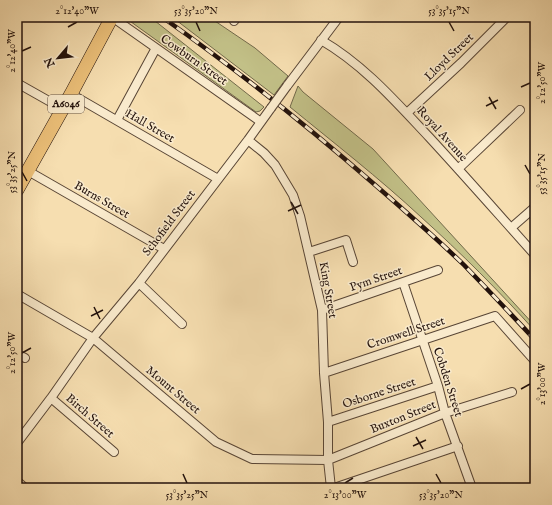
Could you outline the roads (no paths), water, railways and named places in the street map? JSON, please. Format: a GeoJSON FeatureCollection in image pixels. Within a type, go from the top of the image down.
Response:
{"type":"FeatureCollection","features":[{"type":"Feature","properties":{"kind":"main road","name":"A6046"},"geometry":{"type":"LineString","coordinates":[[17,190],[63,109],[112,17]]}},
{"type":"Feature","properties":{"kind":"street","name":"Cowburn Street"},"geometry":{"type":"LineString","coordinates":[[112,17],[261,122]]}},
{"type":"Feature","properties":{"kind":"street","name":"Schofield Street"},"geometry":{"type":"LineString","coordinates":[[17,443],[93,338],[139,283],[339,17]]}},
{"type":"Feature","properties":{"kind":"street","name":"Lloyd Street"},"geometry":{"type":"LineString","coordinates":[[407,113],[461,63],[507,17]]}},
{"type":"Feature","properties":{"kind":"street","name":"Royal Avenue"},"geometry":{"type":"LineString","coordinates":[[321,40],[365,71],[380,85],[535,255]]}},
{"type":"Feature","properties":{"kind":"street"},"geometry":{"type":"LineString","coordinates":[[116,120],[156,48]]}},
{"type":"Feature","properties":{"kind":"street"},"geometry":{"type":"LineString","coordinates":[[17,83],[63,109]]}},
{"type":"Feature","properties":{"kind":"street","name":"Hall Street"},"geometry":{"type":"LineString","coordinates":[[71,94],[218,179]]}},
{"type":"Feature","properties":{"kind":"street"},"geometry":{"type":"LineString","coordinates":[[458,169],[520,110]]}},
{"type":"Feature","properties":{"kind":"street","name":"King Street"},"geometry":{"type":"LineString","coordinates":[[248,140],[264,153],[275,165],[293,195],[309,252],[322,310],[324,373],[328,422],[328,460],[332,488]]}},
{"type":"Feature","properties":{"kind":"street","name":"Burns Street"},"geometry":{"type":"LineString","coordinates":[[28,171],[164,249]]}},
{"type":"Feature","properties":{"kind":"street"},"geometry":{"type":"LineString","coordinates":[[511,228],[535,207]]}},
{"type":"Feature","properties":{"kind":"street"},"geometry":{"type":"LineString","coordinates":[[309,252],[346,240],[352,262]]}},
{"type":"Feature","properties":{"kind":"street","name":"Pym Street"},"geometry":{"type":"LineString","coordinates":[[322,310],[438,270]]}},
{"type":"Feature","properties":{"kind":"street","name":"Cobden Street"},"geometry":{"type":"LineString","coordinates":[[403,282],[438,386],[445,413],[472,488]]}},
{"type":"Feature","properties":{"kind":"street"},"geometry":{"type":"LineString","coordinates":[[139,283],[182,324]]}},
{"type":"Feature","properties":{"kind":"street","name":"Mount Street"},"geometry":{"type":"LineString","coordinates":[[17,294],[93,338],[216,442],[252,459],[328,460]]}},
{"type":"Feature","properties":{"kind":"street","name":"Cromwell Street"},"geometry":{"type":"LineString","coordinates":[[324,373],[495,316],[535,361]]}},
{"type":"Feature","properties":{"kind":"street"},"geometry":{"type":"LineString","coordinates":[[17,354],[25,358]]}},
{"type":"Feature","properties":{"kind":"street","name":"Osborne Street"},"geometry":{"type":"LineString","coordinates":[[328,422],[438,386]]}},
{"type":"Feature","properties":{"kind":"street","name":"Buxton Street"},"geometry":{"type":"LineString","coordinates":[[328,460],[445,413],[512,392]]}},
{"type":"Feature","properties":{"kind":"street","name":"Birch Street"},"geometry":{"type":"LineString","coordinates":[[51,398],[114,452]]}},
{"type":"Feature","properties":{"kind":"street"},"geometry":{"type":"LineString","coordinates":[[332,488],[458,446]]}},
{"type":"Feature","properties":{"kind":"street"},"geometry":{"type":"LineString","coordinates":[[17,482],[25,488]]}},
{"type":"Feature","properties":{"kind":"railway"},"geometry":{"type":"LineString","coordinates":[[162,17],[270,98],[323,140],[374,184],[464,265],[535,340]]}}]}
